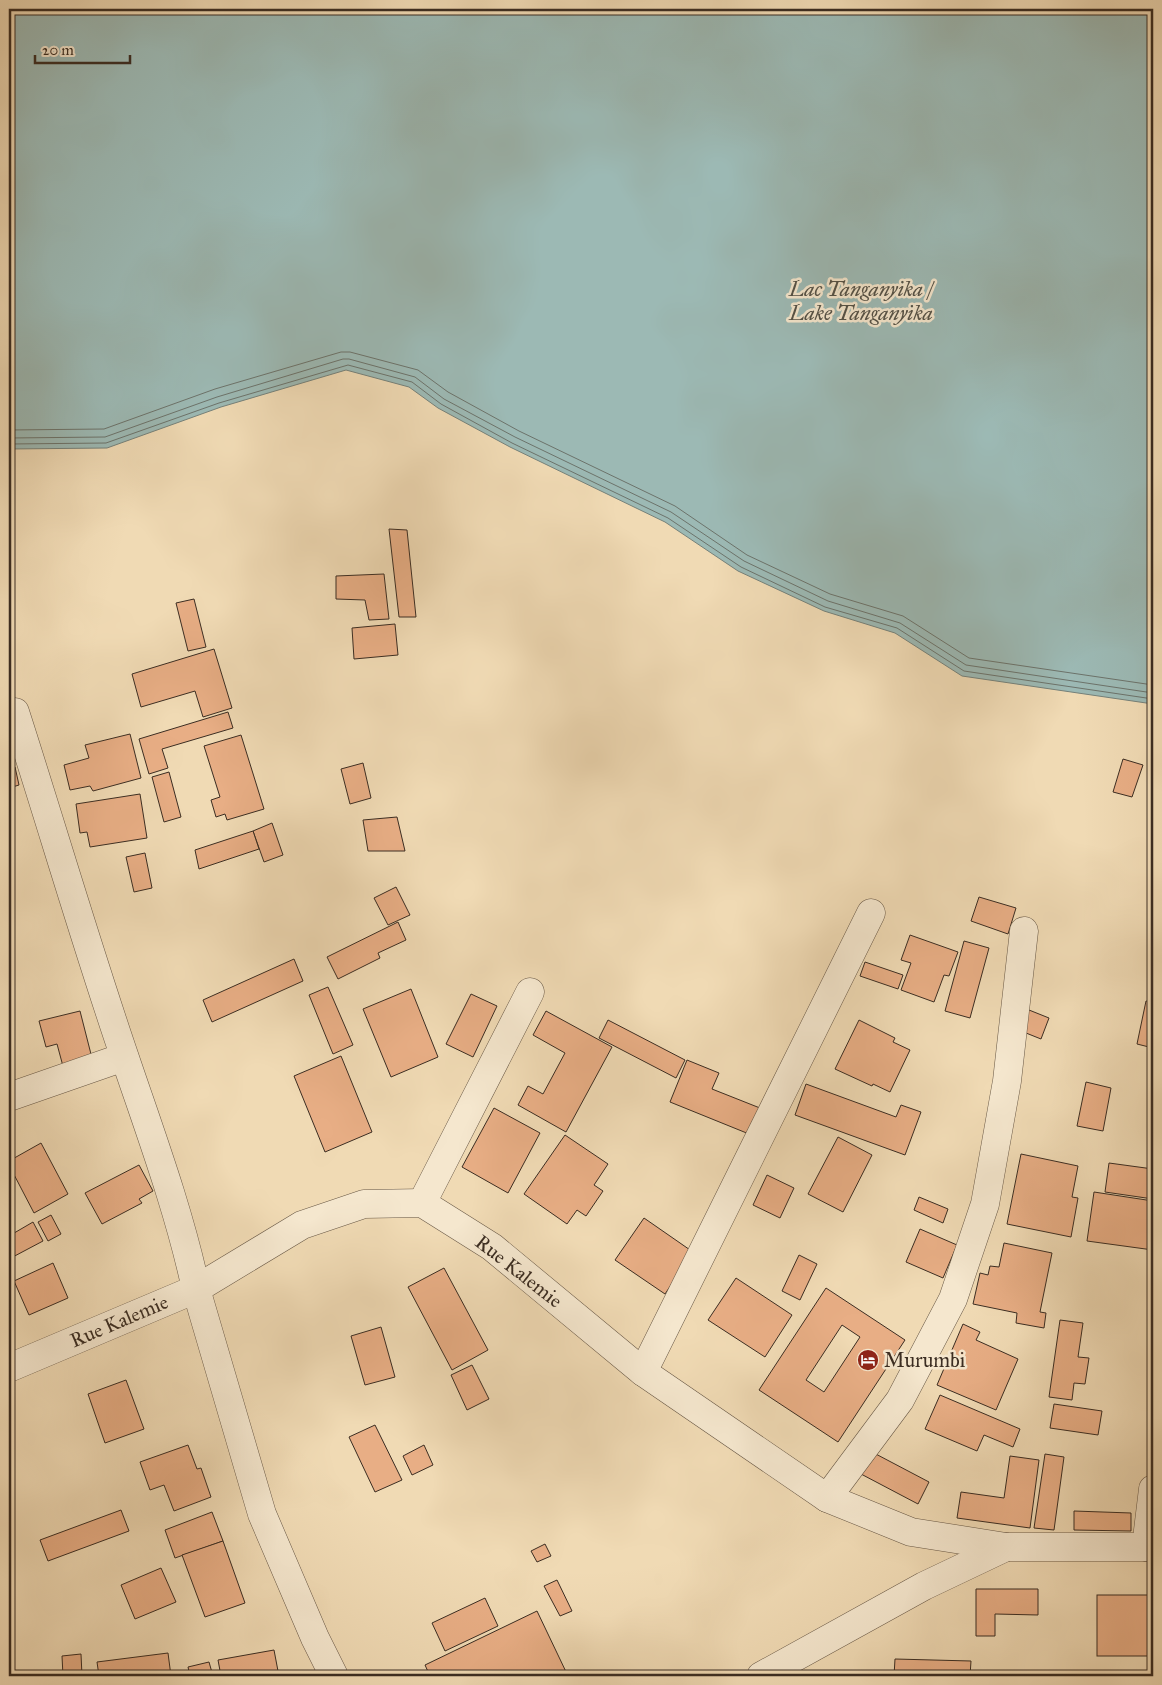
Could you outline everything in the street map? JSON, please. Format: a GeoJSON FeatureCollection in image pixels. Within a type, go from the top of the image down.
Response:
{"type":"FeatureCollection","features":[{"type":"Feature","properties":{"kind":"street"},"geometry":{"type":"LineString","coordinates":[[15,712],[124,1057],[167,1180],[188,1253],[196,1289],[262,1514],[315,1638],[334,1676]]}},
{"type":"Feature","properties":{"kind":"street"},"geometry":{"type":"LineString","coordinates":[[643,1372],[871,914]]}},
{"type":"Feature","properties":{"kind":"street"},"geometry":{"type":"LineString","coordinates":[[827,1498],[900,1400],[953,1299],[985,1204],[1006,1081],[1024,932]]}},
{"type":"Feature","properties":{"kind":"street"},"geometry":{"type":"LineString","coordinates":[[422,1203],[530,992]]}},
{"type":"Feature","properties":{"kind":"street"},"geometry":{"type":"LineString","coordinates":[[9,1097],[124,1057]]}},
{"type":"Feature","properties":{"kind":"street","name":"Rue Kalemie"},"geometry":{"type":"LineString","coordinates":[[9,1368],[196,1289],[302,1225],[364,1204],[422,1203],[492,1247],[643,1372],[827,1498],[911,1532],[1006,1546],[1150,1547]]}},
{"type":"Feature","properties":{"kind":"street"},"geometry":{"type":"LineString","coordinates":[[1150,1547],[1153,1489]]}},
{"type":"Feature","properties":{"kind":"street"},"geometry":{"type":"LineString","coordinates":[[762,1676],[924,1586],[1006,1546]]}},
{"type":"Feature","properties":{"kind":"water","name":"Lac Tanganyika / Lake Tanganyika"},"geometry":{"type":"Polygon","coordinates":[[[9,9],[1153,9],[1153,704],[962,676],[895,633],[824,611],[738,571],[665,522],[510,447],[438,408],[409,387],[346,370],[221,407],[107,448],[9,449],[9,9]]]}},
{"type":"Feature","properties":{"kind":"building"},"geometry":{"type":"Polygon","coordinates":[[[389,529],[407,530],[416,617],[399,617],[389,529]]]}},
{"type":"Feature","properties":{"kind":"building"},"geometry":{"type":"Polygon","coordinates":[[[384,574],[389,619],[369,620],[365,600],[336,599],[336,576],[384,574]]]}},
{"type":"Feature","properties":{"kind":"building"},"geometry":{"type":"Polygon","coordinates":[[[194,599],[206,647],[188,651],[176,603],[194,599]]]}},
{"type":"Feature","properties":{"kind":"building"},"geometry":{"type":"Polygon","coordinates":[[[395,624],[398,655],[354,659],[352,628],[395,624]]]}},
{"type":"Feature","properties":{"kind":"building"},"geometry":{"type":"Polygon","coordinates":[[[214,649],[232,708],[203,717],[195,691],[141,707],[132,674],[214,649]]]}},
{"type":"Feature","properties":{"kind":"building"},"geometry":{"type":"Polygon","coordinates":[[[228,712],[233,728],[162,749],[168,768],[149,774],[139,739],[228,712]]]}},
{"type":"Feature","properties":{"kind":"building"},"geometry":{"type":"Polygon","coordinates":[[[130,734],[141,778],[93,791],[90,786],[70,790],[64,765],[89,758],[85,745],[130,734]]]}},
{"type":"Feature","properties":{"kind":"building"},"geometry":{"type":"Polygon","coordinates":[[[241,735],[264,809],[227,820],[225,814],[216,817],[211,800],[220,797],[204,746],[241,735]]]}},
{"type":"Feature","properties":{"kind":"building"},"geometry":{"type":"Polygon","coordinates":[[[1123,759],[1143,765],[1132,797],[1113,792],[1123,759]]]}},
{"type":"Feature","properties":{"kind":"building"},"geometry":{"type":"Polygon","coordinates":[[[363,763],[371,798],[350,804],[341,769],[363,763]]]}},
{"type":"Feature","properties":{"kind":"building"},"geometry":{"type":"Polygon","coordinates":[[[15,767],[19,785],[9,788],[9,769],[15,767]]]}},
{"type":"Feature","properties":{"kind":"building"},"geometry":{"type":"Polygon","coordinates":[[[169,772],[181,817],[164,822],[152,777],[169,772]]]}},
{"type":"Feature","properties":{"kind":"building"},"geometry":{"type":"Polygon","coordinates":[[[140,794],[147,838],[90,847],[87,832],[80,833],[76,804],[140,794]]]}},
{"type":"Feature","properties":{"kind":"building"},"geometry":{"type":"Polygon","coordinates":[[[397,817],[405,851],[368,851],[363,820],[397,817]]]}},
{"type":"Feature","properties":{"kind":"building"},"geometry":{"type":"Polygon","coordinates":[[[272,823],[283,855],[264,862],[253,831],[272,823]]]}},
{"type":"Feature","properties":{"kind":"building"},"geometry":{"type":"Polygon","coordinates":[[[253,831],[259,849],[199,869],[195,850],[253,831]]]}},
{"type":"Feature","properties":{"kind":"building"},"geometry":{"type":"Polygon","coordinates":[[[145,853],[152,888],[134,892],[126,857],[145,853]]]}},
{"type":"Feature","properties":{"kind":"building"},"geometry":{"type":"Polygon","coordinates":[[[396,887],[410,915],[388,925],[374,898],[396,887]]]}},
{"type":"Feature","properties":{"kind":"building"},"geometry":{"type":"Polygon","coordinates":[[[979,897],[1016,908],[1008,934],[971,921],[979,897]]]}},
{"type":"Feature","properties":{"kind":"building"},"geometry":{"type":"Polygon","coordinates":[[[398,922],[406,940],[378,953],[380,958],[338,979],[327,957],[398,922]]]}},
{"type":"Feature","properties":{"kind":"building"},"geometry":{"type":"Polygon","coordinates":[[[910,935],[958,952],[949,976],[944,975],[934,1002],[901,990],[911,963],[901,960],[910,935]]]}},
{"type":"Feature","properties":{"kind":"building"},"geometry":{"type":"Polygon","coordinates":[[[964,941],[989,948],[970,1018],[945,1011],[964,941]]]}},
{"type":"Feature","properties":{"kind":"building"},"geometry":{"type":"Polygon","coordinates":[[[294,959],[303,981],[212,1022],[203,1000],[294,959]]]}},
{"type":"Feature","properties":{"kind":"building"},"geometry":{"type":"Polygon","coordinates":[[[865,962],[903,975],[898,989],[860,976],[865,962]]]}},
{"type":"Feature","properties":{"kind":"building"},"geometry":{"type":"Polygon","coordinates":[[[328,987],[353,1045],[333,1054],[309,995],[328,987]]]}},
{"type":"Feature","properties":{"kind":"building"},"geometry":{"type":"Polygon","coordinates":[[[411,989],[438,1057],[391,1077],[363,1009],[411,989]]]}},
{"type":"Feature","properties":{"kind":"building"},"geometry":{"type":"Polygon","coordinates":[[[471,994],[497,1006],[473,1057],[446,1044],[471,994]]]}},
{"type":"Feature","properties":{"kind":"building"},"geometry":{"type":"Polygon","coordinates":[[[1146,1001],[1153,1002],[1153,1048],[1137,1044],[1146,1001]]]}},
{"type":"Feature","properties":{"kind":"building"},"geometry":{"type":"Polygon","coordinates":[[[1029,1010],[1049,1018],[1041,1039],[1021,1031],[1029,1010]]]}},
{"type":"Feature","properties":{"kind":"building"},"geometry":{"type":"Polygon","coordinates":[[[80,1011],[93,1062],[64,1070],[57,1044],[46,1047],[39,1021],[80,1011]]]}},
{"type":"Feature","properties":{"kind":"building"},"geometry":{"type":"Polygon","coordinates":[[[546,1011],[612,1047],[566,1132],[518,1105],[528,1086],[543,1094],[565,1053],[533,1035],[546,1011]]]}},
{"type":"Feature","properties":{"kind":"building"},"geometry":{"type":"Polygon","coordinates":[[[608,1020],[685,1060],[676,1078],[599,1038],[608,1020]]]}},
{"type":"Feature","properties":{"kind":"building"},"geometry":{"type":"Polygon","coordinates":[[[859,1020],[895,1038],[893,1042],[910,1050],[890,1092],[835,1069],[859,1020]]]}},
{"type":"Feature","properties":{"kind":"building"},"geometry":{"type":"Polygon","coordinates":[[[341,1056],[372,1132],[325,1152],[294,1076],[341,1056]]]}},
{"type":"Feature","properties":{"kind":"building"},"geometry":{"type":"Polygon","coordinates":[[[687,1060],[719,1073],[712,1089],[765,1110],[754,1136],[670,1102],[687,1060]]]}},
{"type":"Feature","properties":{"kind":"building"},"geometry":{"type":"Polygon","coordinates":[[[1086,1082],[1111,1088],[1103,1131],[1077,1126],[1086,1082]]]}},
{"type":"Feature","properties":{"kind":"building"},"geometry":{"type":"Polygon","coordinates":[[[806,1084],[896,1117],[901,1105],[921,1112],[905,1155],[795,1115],[806,1084]]]}},
{"type":"Feature","properties":{"kind":"building"},"geometry":{"type":"Polygon","coordinates":[[[494,1108],[540,1133],[508,1193],[462,1167],[494,1108]]]}},
{"type":"Feature","properties":{"kind":"building"},"geometry":{"type":"Polygon","coordinates":[[[565,1135],[608,1164],[594,1185],[603,1191],[586,1216],[577,1210],[567,1224],[524,1194],[565,1135]]]}},
{"type":"Feature","properties":{"kind":"building"},"geometry":{"type":"Polygon","coordinates":[[[838,1137],[872,1155],[843,1212],[808,1194],[838,1137]]]}},
{"type":"Feature","properties":{"kind":"building"},"geometry":{"type":"Polygon","coordinates":[[[41,1143],[68,1194],[34,1213],[9,1165],[9,1161],[41,1143]]]}},
{"type":"Feature","properties":{"kind":"building"},"geometry":{"type":"Polygon","coordinates":[[[1021,1154],[1078,1166],[1072,1197],[1078,1198],[1071,1237],[1007,1224],[1021,1154]]]}},
{"type":"Feature","properties":{"kind":"building"},"geometry":{"type":"Polygon","coordinates":[[[1109,1163],[1153,1169],[1153,1199],[1105,1192],[1109,1163]]]}},
{"type":"Feature","properties":{"kind":"building"},"geometry":{"type":"Polygon","coordinates":[[[139,1165],[153,1191],[139,1199],[142,1203],[102,1224],[85,1193],[139,1165]]]}},
{"type":"Feature","properties":{"kind":"building"},"geometry":{"type":"Polygon","coordinates":[[[767,1175],[794,1188],[780,1218],[753,1205],[767,1175]]]}},
{"type":"Feature","properties":{"kind":"building"},"geometry":{"type":"Polygon","coordinates":[[[1094,1192],[1153,1201],[1153,1250],[1087,1241],[1094,1192]]]}},
{"type":"Feature","properties":{"kind":"building"},"geometry":{"type":"Polygon","coordinates":[[[919,1197],[948,1209],[943,1223],[914,1210],[919,1197]]]}},
{"type":"Feature","properties":{"kind":"building"},"geometry":{"type":"Polygon","coordinates":[[[51,1215],[61,1234],[48,1241],[38,1222],[51,1215]]]}},
{"type":"Feature","properties":{"kind":"building"},"geometry":{"type":"Polygon","coordinates":[[[644,1218],[693,1252],[665,1294],[615,1260],[644,1218]]]}},
{"type":"Feature","properties":{"kind":"building"},"geometry":{"type":"Polygon","coordinates":[[[33,1222],[43,1241],[9,1259],[9,1236],[33,1222]]]}},
{"type":"Feature","properties":{"kind":"building"},"geometry":{"type":"Polygon","coordinates":[[[920,1229],[957,1245],[943,1278],[906,1262],[920,1229]]]}},
{"type":"Feature","properties":{"kind":"building"},"geometry":{"type":"Polygon","coordinates":[[[1004,1243],[1052,1253],[1040,1312],[1046,1313],[1044,1328],[1016,1323],[1017,1313],[973,1304],[980,1273],[988,1275],[990,1266],[999,1267],[1004,1243]]]}},
{"type":"Feature","properties":{"kind":"building"},"geometry":{"type":"Polygon","coordinates":[[[799,1255],[817,1264],[800,1300],[782,1291],[799,1255]]]}},
{"type":"Feature","properties":{"kind":"building"},"geometry":{"type":"Polygon","coordinates":[[[53,1263],[68,1298],[29,1315],[14,1281],[53,1263]]]}},
{"type":"Feature","properties":{"kind":"building"},"geometry":{"type":"Polygon","coordinates":[[[444,1268],[488,1350],[452,1370],[408,1287],[444,1268]]]}},
{"type":"Feature","properties":{"kind":"building"},"geometry":{"type":"Polygon","coordinates":[[[736,1278],[792,1315],[765,1357],[708,1320],[736,1278]]]}},
{"type":"Feature","properties":{"kind":"building","name":"Murumbi"},"geometry":{"type":"Polygon","coordinates":[[[826,1288],[905,1340],[838,1442],[759,1390],[826,1288]],[[842,1325],[806,1380],[824,1392],[860,1337],[842,1325]]]}},
{"type":"Feature","properties":{"kind":"building"},"geometry":{"type":"Polygon","coordinates":[[[1060,1320],[1083,1323],[1078,1357],[1089,1358],[1085,1384],[1074,1383],[1072,1400],[1049,1397],[1060,1320]]]}},
{"type":"Feature","properties":{"kind":"building"},"geometry":{"type":"Polygon","coordinates":[[[963,1324],[980,1332],[976,1340],[1018,1359],[996,1410],[937,1385],[963,1324]]]}},
{"type":"Feature","properties":{"kind":"building"},"geometry":{"type":"Polygon","coordinates":[[[381,1327],[395,1377],[365,1385],[351,1336],[381,1327]]]}},
{"type":"Feature","properties":{"kind":"building"},"geometry":{"type":"Polygon","coordinates":[[[472,1365],[489,1399],[467,1410],[451,1375],[472,1365]]]}},
{"type":"Feature","properties":{"kind":"building"},"geometry":{"type":"Polygon","coordinates":[[[126,1380],[144,1429],[105,1443],[88,1394],[126,1380]]]}},
{"type":"Feature","properties":{"kind":"building"},"geometry":{"type":"Polygon","coordinates":[[[940,1395],[1020,1429],[1013,1447],[984,1435],[977,1451],[925,1429],[940,1395]]]}},
{"type":"Feature","properties":{"kind":"building"},"geometry":{"type":"Polygon","coordinates":[[[1054,1404],[1102,1411],[1098,1435],[1050,1428],[1054,1404]]]}},
{"type":"Feature","properties":{"kind":"building"},"geometry":{"type":"Polygon","coordinates":[[[375,1425],[402,1480],[375,1492],[349,1437],[375,1425]]]}},
{"type":"Feature","properties":{"kind":"building"},"geometry":{"type":"Polygon","coordinates":[[[188,1445],[197,1469],[201,1468],[211,1497],[174,1511],[164,1485],[150,1490],[140,1462],[188,1445]]]}},
{"type":"Feature","properties":{"kind":"building"},"geometry":{"type":"Polygon","coordinates":[[[424,1445],[433,1465],[412,1475],[403,1456],[424,1445]]]}},
{"type":"Feature","properties":{"kind":"building"},"geometry":{"type":"Polygon","coordinates":[[[872,1452],[929,1482],[918,1504],[861,1474],[872,1452]]]}},
{"type":"Feature","properties":{"kind":"building"},"geometry":{"type":"Polygon","coordinates":[[[1045,1454],[1064,1457],[1054,1530],[1034,1528],[1045,1454]]]}},
{"type":"Feature","properties":{"kind":"building"},"geometry":{"type":"Polygon","coordinates":[[[1010,1456],[1039,1460],[1030,1528],[957,1518],[961,1492],[1004,1498],[1010,1456]]]}},
{"type":"Feature","properties":{"kind":"building"},"geometry":{"type":"Polygon","coordinates":[[[121,1510],[129,1531],[48,1561],[40,1540],[121,1510]]]}},
{"type":"Feature","properties":{"kind":"building"},"geometry":{"type":"Polygon","coordinates":[[[1074,1511],[1131,1513],[1131,1531],[1074,1530],[1074,1511]]]}},
{"type":"Feature","properties":{"kind":"building"},"geometry":{"type":"Polygon","coordinates":[[[212,1512],[223,1541],[175,1558],[165,1530],[212,1512]]]}},
{"type":"Feature","properties":{"kind":"building"},"geometry":{"type":"Polygon","coordinates":[[[223,1541],[245,1603],[205,1617],[182,1555],[223,1541]]]}},
{"type":"Feature","properties":{"kind":"building"},"geometry":{"type":"Polygon","coordinates":[[[545,1544],[551,1556],[537,1562],[531,1551],[545,1544]]]}},
{"type":"Feature","properties":{"kind":"building"},"geometry":{"type":"Polygon","coordinates":[[[161,1568],[176,1602],[135,1619],[121,1585],[161,1568]]]}},
{"type":"Feature","properties":{"kind":"building"},"geometry":{"type":"Polygon","coordinates":[[[557,1580],[572,1611],[560,1616],[544,1586],[557,1580]]]}},
{"type":"Feature","properties":{"kind":"building"},"geometry":{"type":"Polygon","coordinates":[[[976,1589],[1038,1589],[1038,1615],[995,1614],[995,1636],[976,1636],[976,1589]]]}},
{"type":"Feature","properties":{"kind":"building"},"geometry":{"type":"Polygon","coordinates":[[[1097,1595],[1153,1595],[1153,1656],[1097,1656],[1097,1595]]]}},
{"type":"Feature","properties":{"kind":"building"},"geometry":{"type":"Polygon","coordinates":[[[485,1598],[498,1626],[445,1651],[432,1623],[485,1598]]]}},
{"type":"Feature","properties":{"kind":"building"},"geometry":{"type":"Polygon","coordinates":[[[537,1611],[568,1676],[430,1676],[425,1665],[537,1611]]]}},
{"type":"Feature","properties":{"kind":"building"},"geometry":{"type":"Polygon","coordinates":[[[274,1650],[278,1671],[250,1676],[221,1676],[218,1660],[274,1650]]]}},
{"type":"Feature","properties":{"kind":"building"},"geometry":{"type":"Polygon","coordinates":[[[168,1653],[171,1676],[99,1676],[97,1662],[168,1653]]]}},
{"type":"Feature","properties":{"kind":"building"},"geometry":{"type":"Polygon","coordinates":[[[81,1654],[82,1676],[63,1676],[62,1656],[81,1654]]]}},
{"type":"Feature","properties":{"kind":"building"},"geometry":{"type":"Polygon","coordinates":[[[895,1659],[971,1661],[970,1676],[894,1676],[895,1659]]]}},
{"type":"Feature","properties":{"kind":"building"},"geometry":{"type":"Polygon","coordinates":[[[209,1662],[213,1676],[190,1676],[188,1667],[209,1662]]]}},
{"type":"Feature","properties":{"kind":"place","name":"Murumbi"},"geometry":{"type":"Point","coordinates":[868,1360]}}]}
